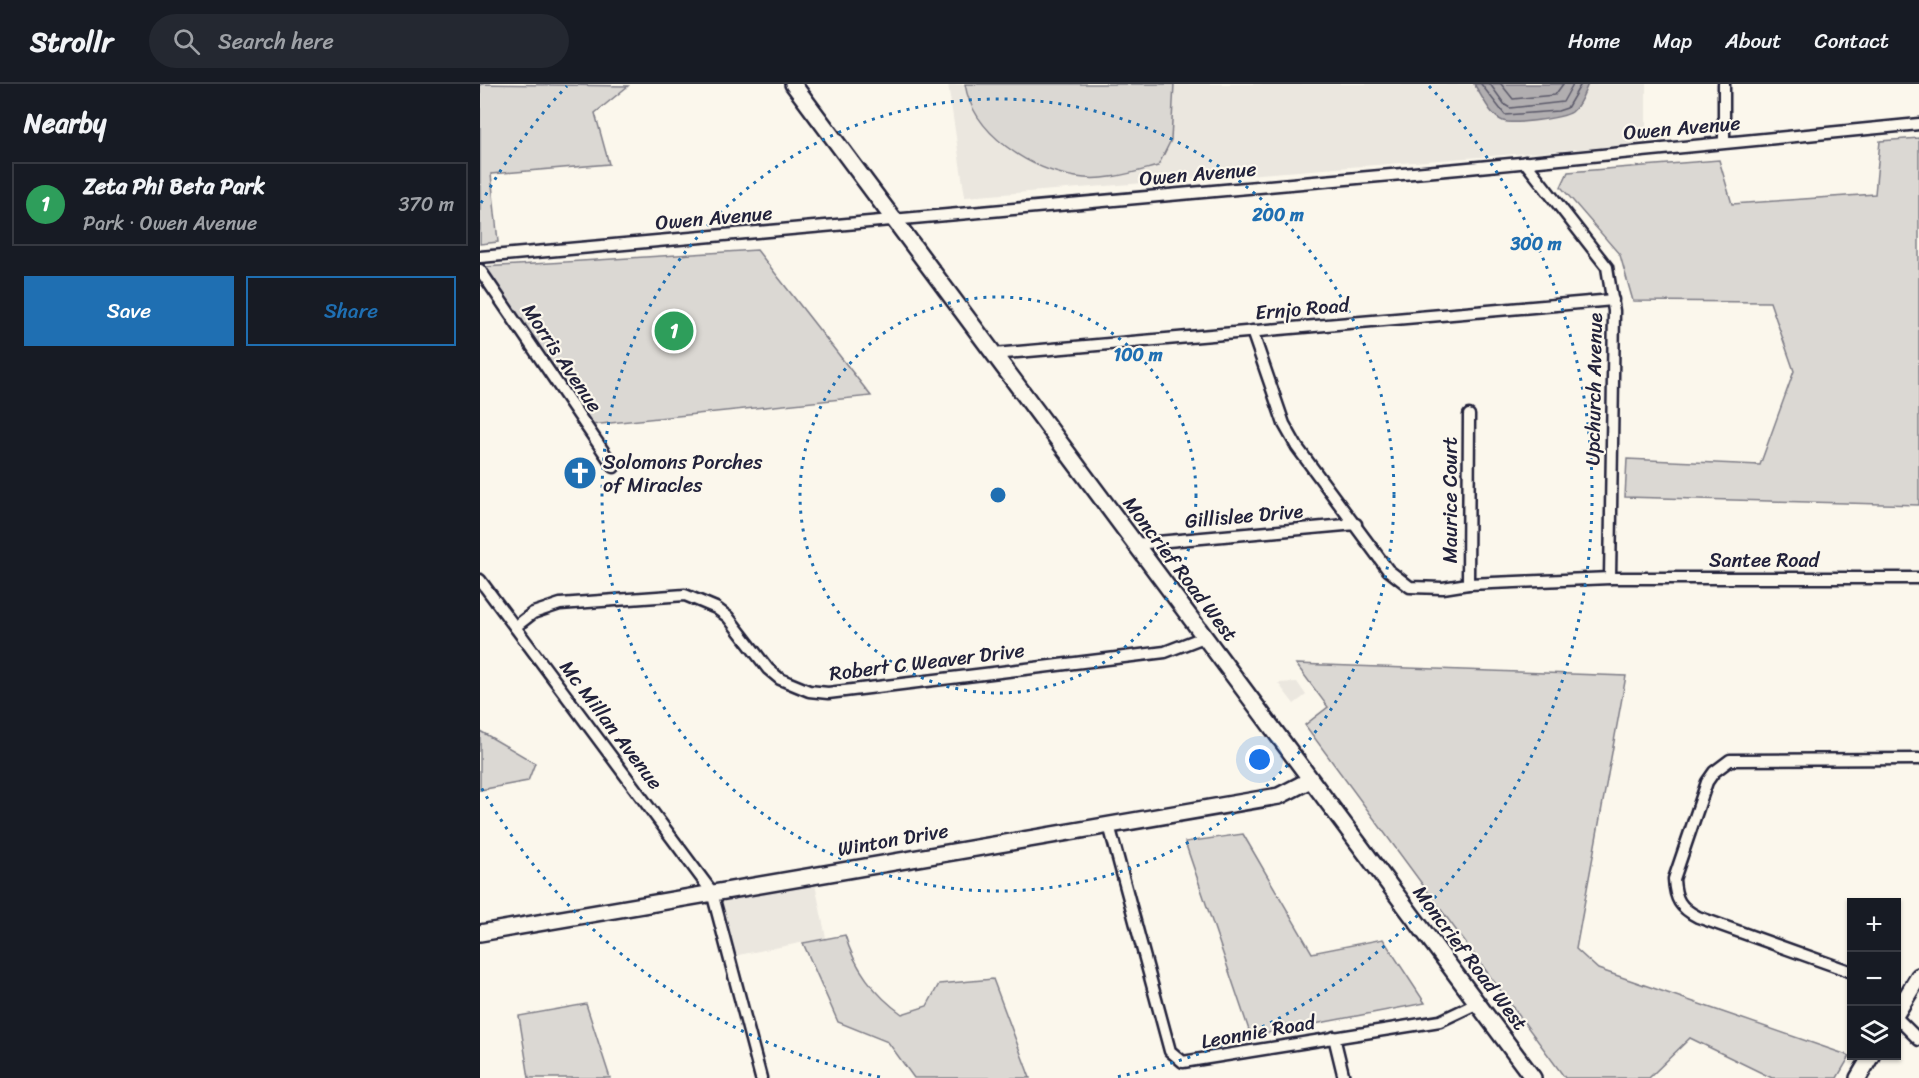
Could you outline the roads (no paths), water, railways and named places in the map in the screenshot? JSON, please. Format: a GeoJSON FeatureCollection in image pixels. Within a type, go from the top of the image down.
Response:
{"type":"FeatureCollection","features":[{"type":"Feature","properties":{"kind":"main road","name":"Moncrief Road West"},"geometry":{"type":"LineString","coordinates":[[793,84],[1533,1078]]}},
{"type":"Feature","properties":{"kind":"main road","name":"Winton Drive"},"geometry":{"type":"LineString","coordinates":[[480,933],[1279,796],[1310,780]]}},
{"type":"Feature","properties":{"kind":"main road"},"geometry":{"type":"LineString","coordinates":[[1898,1006],[1902,991],[1919,976]]}},
{"type":"Feature","properties":{"kind":"main road"},"geometry":{"type":"LineString","coordinates":[[1858,1078],[1869,1060]]}},
{"type":"Feature","properties":{"kind":"street"},"geometry":{"type":"LineString","coordinates":[[1724,84],[1724,142]]}},
{"type":"Feature","properties":{"kind":"street","name":"Owen Avenue"},"geometry":{"type":"LineString","coordinates":[[480,257],[1919,124]]}},
{"type":"Feature","properties":{"kind":"street","name":"Upchurch Avenue"},"geometry":{"type":"LineString","coordinates":[[1525,162],[1606,267],[1613,300],[1610,578]]}},
{"type":"Feature","properties":{"kind":"street","name":"Morris Avenue"},"geometry":{"type":"LineString","coordinates":[[480,270],[614,466]]}},
{"type":"Feature","properties":{"kind":"street","name":"Ernjo Road"},"geometry":{"type":"LineString","coordinates":[[994,354],[1613,300]]}},
{"type":"Feature","properties":{"kind":"street"},"geometry":{"type":"LineString","coordinates":[[1251,332],[1284,424],[1297,447],[1388,570],[1410,587],[1443,588],[1468,584],[1610,578]]}},
{"type":"Feature","properties":{"kind":"street","name":"Maurice Court"},"geometry":{"type":"LineString","coordinates":[[1468,584],[1469,415]]}},
{"type":"Feature","properties":{"kind":"street","name":"Gillislee Drive"},"geometry":{"type":"LineString","coordinates":[[1135,544],[1356,524]]}},
{"type":"Feature","properties":{"kind":"street","name":"Santee Road"},"geometry":{"type":"LineString","coordinates":[[1610,578],[1919,578]]}},
{"type":"Feature","properties":{"kind":"street","name":"Mc Millan Avenue"},"geometry":{"type":"LineString","coordinates":[[480,580],[712,892]]}},
{"type":"Feature","properties":{"kind":"street","name":"Robert C Weaver Drive"},"geometry":{"type":"LineString","coordinates":[[515,627],[544,607],[685,595],[716,608],[728,617],[768,669],[780,679],[809,691],[828,693],[1165,652],[1204,637]]}},
{"type":"Feature","properties":{"kind":"street"},"geometry":{"type":"LineString","coordinates":[[1847,971],[1698,917],[1679,904],[1675,894],[1674,879],[1707,782],[1720,766],[1730,760],[1742,758],[1919,759]]}},
{"type":"Feature","properties":{"kind":"street","name":"Leonnie Road"},"geometry":{"type":"LineString","coordinates":[[1109,825],[1173,1056],[1190,1063],[1440,1021],[1478,1003]]}},
{"type":"Feature","properties":{"kind":"street"},"geometry":{"type":"LineString","coordinates":[[712,892],[761,1078]]}},
{"type":"Feature","properties":{"kind":"street"},"geometry":{"type":"LineString","coordinates":[[1901,1020],[1919,1040]]}},
{"type":"Feature","properties":{"kind":"street"},"geometry":{"type":"LineString","coordinates":[[1334,1037],[1344,1078]]}},
{"type":"Feature","properties":{"kind":"water"},"geometry":{"type":"Polygon","coordinates":[[[1474,84],[1588,84],[1580,103],[1572,112],[1549,119],[1509,122],[1494,115],[1474,84]]]}},
{"type":"Feature","properties":{"kind":"place","name":"Zeta Phi Beta Park"},"geometry":{"type":"Point","coordinates":[674,331]}},
{"type":"Feature","properties":{"kind":"place","name":"Solomons Porches of Miracles"},"geometry":{"type":"Point","coordinates":[580,473]}}]}
